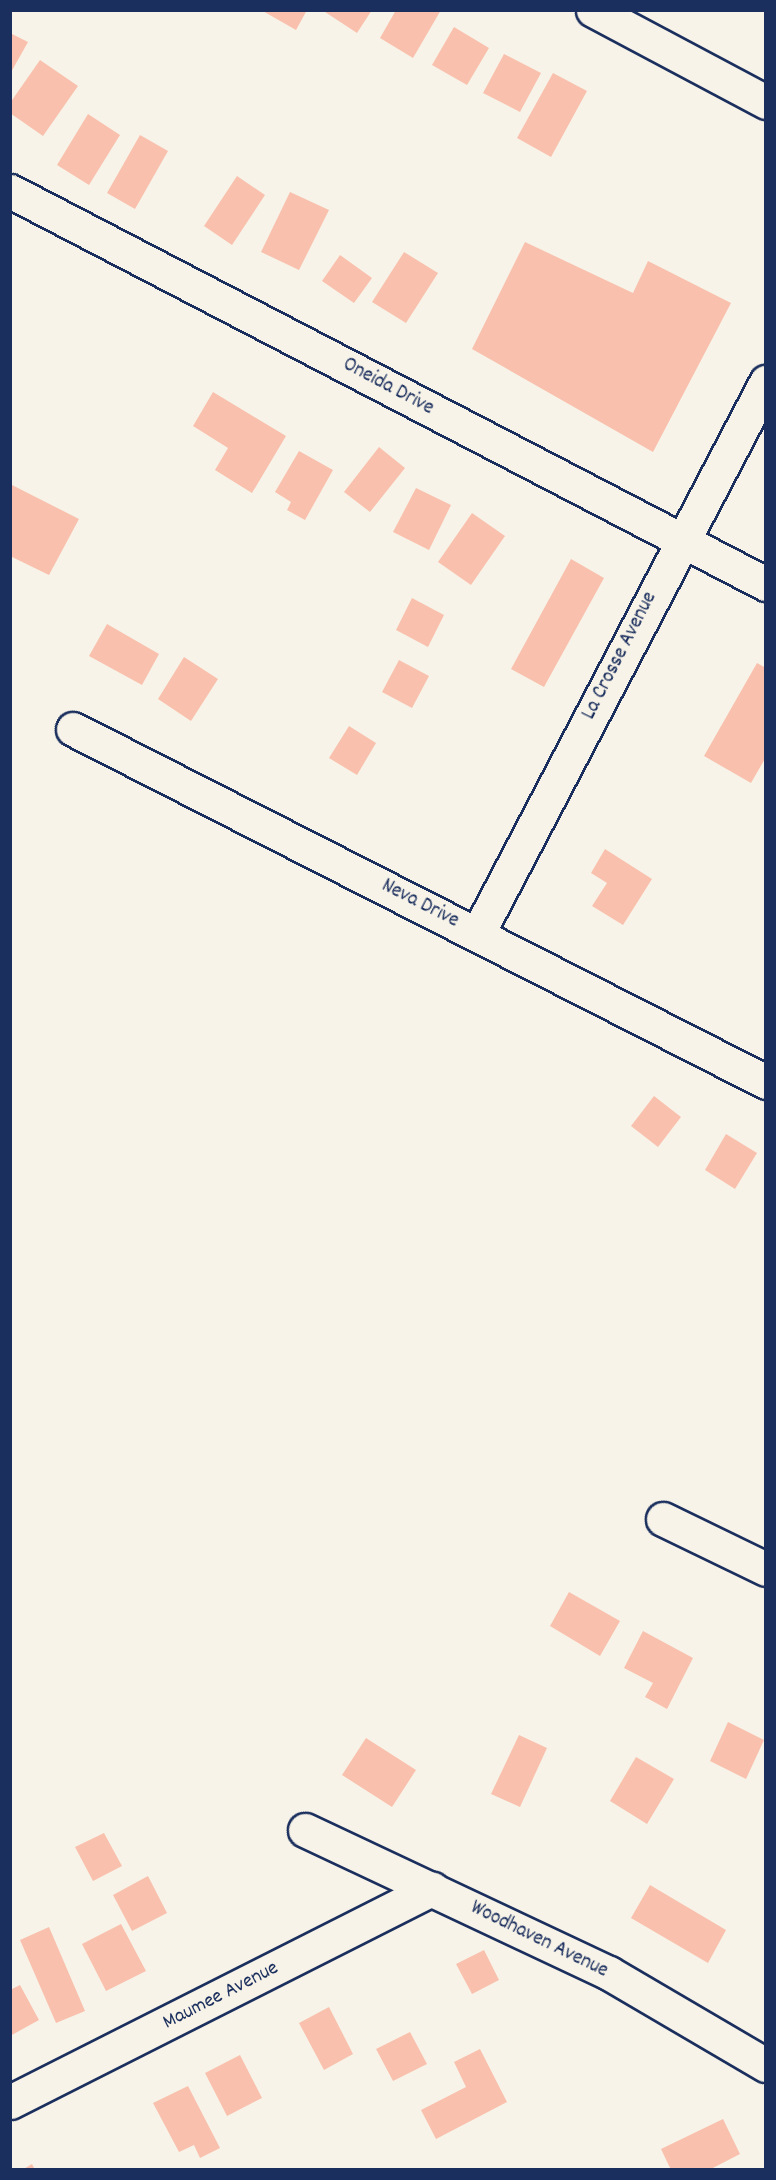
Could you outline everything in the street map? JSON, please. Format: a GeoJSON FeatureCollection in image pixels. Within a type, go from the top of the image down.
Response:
{"type":"FeatureCollection","features":[{"type":"Feature","properties":{"kind":"street"},"geometry":{"type":"LineString","coordinates":[[593,10],[765,102]]}},
{"type":"Feature","properties":{"kind":"street","name":"Oneida Drive"},"geometry":{"type":"LineString","coordinates":[[10,190],[765,584]]}},
{"type":"Feature","properties":{"kind":"street","name":"La Crosse Avenue"},"geometry":{"type":"LineString","coordinates":[[478,933],[680,540],[765,382]]}},
{"type":"Feature","properties":{"kind":"street","name":"Neva Drive"},"geometry":{"type":"LineString","coordinates":[[73,729],[478,933],[765,1082]]}},
{"type":"Feature","properties":{"kind":"street"},"geometry":{"type":"LineString","coordinates":[[663,1519],[765,1569]]}},
{"type":"Feature","properties":{"kind":"street","name":"Woodhaven Avenue"},"geometry":{"type":"LineString","coordinates":[[305,1830],[609,1973],[765,2065]]}},
{"type":"Feature","properties":{"kind":"street","name":"Maumee Avenue"},"geometry":{"type":"LineString","coordinates":[[10,2102],[432,1889]]}},
{"type":"Feature","properties":{"kind":"building"},"geometry":{"type":"Polygon","coordinates":[[[261,10],[307,10],[296,30],[261,10]]]}},
{"type":"Feature","properties":{"kind":"building"},"geometry":{"type":"Polygon","coordinates":[[[322,10],[372,10],[357,33],[322,10]]]}},
{"type":"Feature","properties":{"kind":"building"},"geometry":{"type":"Polygon","coordinates":[[[396,10],[441,10],[413,58],[380,38],[396,10]]]}},
{"type":"Feature","properties":{"kind":"building"},"geometry":{"type":"Polygon","coordinates":[[[454,27],[489,48],[467,85],[432,65],[454,27]]]}},
{"type":"Feature","properties":{"kind":"building"},"geometry":{"type":"Polygon","coordinates":[[[10,33],[28,42],[10,74],[10,33]]]}},
{"type":"Feature","properties":{"kind":"building"},"geometry":{"type":"Polygon","coordinates":[[[504,54],[541,73],[520,112],[483,93],[504,54]]]}},
{"type":"Feature","properties":{"kind":"building"},"geometry":{"type":"Polygon","coordinates":[[[40,60],[78,86],[43,136],[10,113],[10,103],[40,60]]]}},
{"type":"Feature","properties":{"kind":"building"},"geometry":{"type":"Polygon","coordinates":[[[553,73],[587,91],[551,157],[517,138],[553,73]]]}},
{"type":"Feature","properties":{"kind":"building"},"geometry":{"type":"Polygon","coordinates":[[[88,114],[120,135],[89,185],[57,165],[88,114]]]}},
{"type":"Feature","properties":{"kind":"building"},"geometry":{"type":"Polygon","coordinates":[[[140,135],[168,151],[135,209],[107,193],[140,135]]]}},
{"type":"Feature","properties":{"kind":"building"},"geometry":{"type":"Polygon","coordinates":[[[237,176],[265,195],[232,245],[204,226],[237,176]]]}},
{"type":"Feature","properties":{"kind":"building"},"geometry":{"type":"Polygon","coordinates":[[[290,192],[329,210],[299,270],[261,252],[290,192]]]}},
{"type":"Feature","properties":{"kind":"building"},"geometry":{"type":"Polygon","coordinates":[[[525,242],[633,293],[648,261],[731,303],[653,452],[472,349],[525,242]]]}},
{"type":"Feature","properties":{"kind":"building"},"geometry":{"type":"Polygon","coordinates":[[[404,252],[438,273],[406,323],[372,302],[404,252]]]}},
{"type":"Feature","properties":{"kind":"building"},"geometry":{"type":"Polygon","coordinates":[[[340,255],[372,278],[354,303],[322,281],[340,255]]]}},
{"type":"Feature","properties":{"kind":"building"},"geometry":{"type":"Polygon","coordinates":[[[213,392],[286,436],[252,493],[215,470],[228,448],[193,426],[213,392]]]}},
{"type":"Feature","properties":{"kind":"building"},"geometry":{"type":"Polygon","coordinates":[[[379,447],[405,468],[370,512],[344,492],[379,447]]]}},
{"type":"Feature","properties":{"kind":"building"},"geometry":{"type":"Polygon","coordinates":[[[299,451],[333,470],[305,520],[287,510],[291,502],[275,492],[299,451]]]}},
{"type":"Feature","properties":{"kind":"building"},"geometry":{"type":"Polygon","coordinates":[[[10,484],[79,519],[49,575],[10,556],[10,484]]]}},
{"type":"Feature","properties":{"kind":"building"},"geometry":{"type":"Polygon","coordinates":[[[416,488],[451,505],[429,550],[393,532],[416,488]]]}},
{"type":"Feature","properties":{"kind":"building"},"geometry":{"type":"Polygon","coordinates":[[[472,513],[505,536],[471,585],[438,562],[472,513]]]}},
{"type":"Feature","properties":{"kind":"building"},"geometry":{"type":"Polygon","coordinates":[[[571,559],[604,578],[544,687],[511,669],[571,559]]]}},
{"type":"Feature","properties":{"kind":"building"},"geometry":{"type":"Polygon","coordinates":[[[412,598],[444,615],[428,647],[396,630],[412,598]]]}},
{"type":"Feature","properties":{"kind":"building"},"geometry":{"type":"Polygon","coordinates":[[[107,624],[159,654],[142,685],[89,656],[107,624]]]}},
{"type":"Feature","properties":{"kind":"building"},"geometry":{"type":"Polygon","coordinates":[[[184,657],[218,679],[191,721],[158,699],[184,657]]]}},
{"type":"Feature","properties":{"kind":"building"},"geometry":{"type":"Polygon","coordinates":[[[399,660],[429,676],[412,708],[382,692],[399,660]]]}},
{"type":"Feature","properties":{"kind":"building"},"geometry":{"type":"Polygon","coordinates":[[[757,663],[766,668],[766,757],[751,783],[704,756],[757,663]]]}},
{"type":"Feature","properties":{"kind":"building"},"geometry":{"type":"Polygon","coordinates":[[[349,726],[376,743],[357,775],[329,758],[349,726]]]}},
{"type":"Feature","properties":{"kind":"building"},"geometry":{"type":"Polygon","coordinates":[[[605,849],[652,879],[623,925],[592,906],[607,883],[591,873],[605,849]]]}},
{"type":"Feature","properties":{"kind":"building"},"geometry":{"type":"Polygon","coordinates":[[[654,1096],[681,1117],[658,1147],[631,1126],[654,1096]]]}},
{"type":"Feature","properties":{"kind":"building"},"geometry":{"type":"Polygon","coordinates":[[[726,1134],[757,1153],[735,1189],[705,1170],[726,1134]]]}},
{"type":"Feature","properties":{"kind":"building"},"geometry":{"type":"Polygon","coordinates":[[[569,1592],[620,1621],[600,1656],[550,1626],[569,1592]]]}},
{"type":"Feature","properties":{"kind":"building"},"geometry":{"type":"Polygon","coordinates":[[[643,1631],[693,1658],[667,1709],[645,1697],[653,1683],[624,1668],[643,1631]]]}},
{"type":"Feature","properties":{"kind":"building"},"geometry":{"type":"Polygon","coordinates":[[[728,1722],[764,1740],[746,1779],[710,1761],[728,1722]]]}},
{"type":"Feature","properties":{"kind":"building"},"geometry":{"type":"Polygon","coordinates":[[[519,1735],[547,1748],[520,1807],[491,1794],[519,1735]]]}},
{"type":"Feature","properties":{"kind":"building"},"geometry":{"type":"Polygon","coordinates":[[[366,1738],[416,1770],[392,1807],[342,1775],[366,1738]]]}},
{"type":"Feature","properties":{"kind":"building"},"geometry":{"type":"Polygon","coordinates":[[[636,1757],[674,1779],[647,1824],[610,1801],[636,1757]]]}},
{"type":"Feature","properties":{"kind":"building"},"geometry":{"type":"Polygon","coordinates":[[[104,1833],[122,1866],[93,1881],[75,1847],[104,1833]]]}},
{"type":"Feature","properties":{"kind":"building"},"geometry":{"type":"Polygon","coordinates":[[[148,1876],[167,1913],[132,1931],[113,1895],[148,1876]]]}},
{"type":"Feature","properties":{"kind":"building"},"geometry":{"type":"Polygon","coordinates":[[[650,1885],[726,1930],[708,1963],[631,1918],[650,1885]]]}},
{"type":"Feature","properties":{"kind":"building"},"geometry":{"type":"Polygon","coordinates":[[[121,1924],[146,1971],[106,1991],[82,1944],[121,1924]]]}},
{"type":"Feature","properties":{"kind":"building"},"geometry":{"type":"Polygon","coordinates":[[[49,1927],[85,2011],[56,2023],[20,1940],[49,1927]]]}},
{"type":"Feature","properties":{"kind":"building"},"geometry":{"type":"Polygon","coordinates":[[[484,1950],[499,1980],[472,1994],[456,1964],[484,1950]]]}},
{"type":"Feature","properties":{"kind":"building"},"geometry":{"type":"Polygon","coordinates":[[[20,1985],[39,2020],[10,2036],[10,1990],[20,1985]]]}},
{"type":"Feature","properties":{"kind":"building"},"geometry":{"type":"Polygon","coordinates":[[[329,2007],[353,2054],[324,2070],[299,2023],[329,2007]]]}},
{"type":"Feature","properties":{"kind":"building"},"geometry":{"type":"Polygon","coordinates":[[[410,2032],[427,2064],[393,2081],[376,2049],[410,2032]]]}},
{"type":"Feature","properties":{"kind":"building"},"geometry":{"type":"Polygon","coordinates":[[[480,2049],[507,2102],[436,2139],[421,2110],[466,2087],[454,2062],[480,2049]]]}},
{"type":"Feature","properties":{"kind":"building"},"geometry":{"type":"Polygon","coordinates":[[[240,2055],[262,2098],[227,2116],[205,2073],[240,2055]]]}},
{"type":"Feature","properties":{"kind":"building"},"geometry":{"type":"Polygon","coordinates":[[[188,2086],[220,2148],[200,2158],[194,2145],[179,2152],[153,2103],[188,2086]]]}},
{"type":"Feature","properties":{"kind":"building"},"geometry":{"type":"Polygon","coordinates":[[[723,2119],[740,2154],[709,2170],[671,2170],[661,2149],[723,2119]]]}},
{"type":"Feature","properties":{"kind":"building"},"geometry":{"type":"Polygon","coordinates":[[[32,2164],[35,2170],[22,2170],[32,2164]]]}}]}
